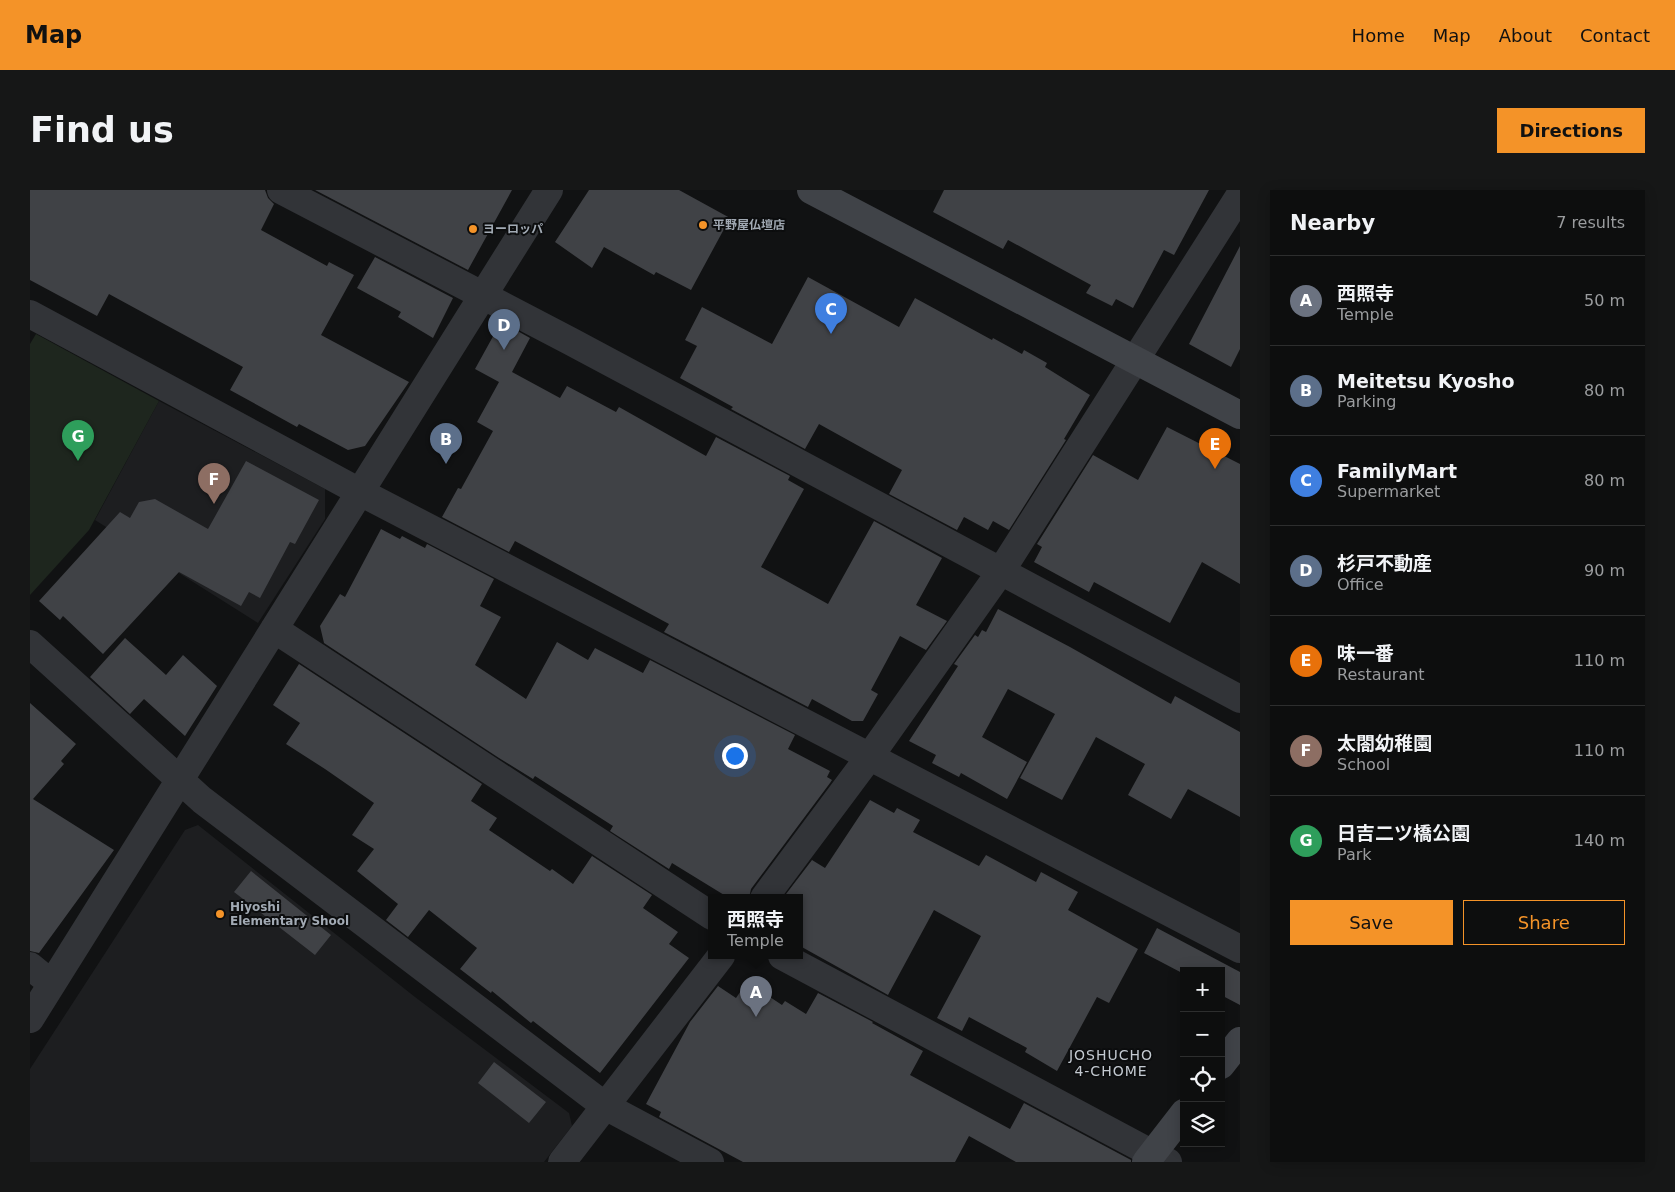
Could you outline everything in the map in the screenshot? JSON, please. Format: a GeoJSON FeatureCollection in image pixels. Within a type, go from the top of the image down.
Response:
{"type":"FeatureCollection","features":[{"type":"Feature","properties":{"kind":"street"},"geometry":{"type":"LineString","coordinates":[[281,190],[483,295],[1240,699]]}},
{"type":"Feature","properties":{"kind":"street"},"geometry":{"type":"LineString","coordinates":[[30,1019],[550,190]]}},
{"type":"Feature","properties":{"kind":"street"},"geometry":{"type":"LineString","coordinates":[[811,190],[1240,415]]}},
{"type":"Feature","properties":{"kind":"street"},"geometry":{"type":"LineString","coordinates":[[767,894],[870,756],[1001,571],[1240,195]]}},
{"type":"Feature","properties":{"kind":"street"},"geometry":{"type":"LineString","coordinates":[[30,314],[360,492],[1240,949]]}},
{"type":"Feature","properties":{"kind":"street"},"geometry":{"type":"LineString","coordinates":[[274,629],[708,913]]}},
{"type":"Feature","properties":{"kind":"street"},"geometry":{"type":"LineString","coordinates":[[30,644],[202,800],[605,1106],[710,1162]]}},
{"type":"Feature","properties":{"kind":"street"},"geometry":{"type":"LineString","coordinates":[[562,1162],[719,959]]}},
{"type":"Feature","properties":{"kind":"street"},"geometry":{"type":"LineString","coordinates":[[788,959],[1156,1159],[1180,1120]]}},
{"type":"Feature","properties":{"kind":"street"},"geometry":{"type":"LineString","coordinates":[[30,966],[52,984]]}},
{"type":"Feature","properties":{"kind":"street"},"geometry":{"type":"LineString","coordinates":[[1225,1060],[1240,1040]]}},
{"type":"Feature","properties":{"kind":"shaded area"},"geometry":{"type":"Polygon","coordinates":[[[36,334],[159,401],[89,530],[30,595],[30,344],[36,334]]]}},
{"type":"Feature","properties":{"kind":"shaded area"},"geometry":{"type":"Polygon","coordinates":[[[159,401],[325,489],[325,519],[258,623],[95,520],[159,401]]]}},
{"type":"Feature","properties":{"kind":"shaded area","name":"Hiyoshi Elementary Shool"},"geometry":{"type":"Polygon","coordinates":[[[198,825],[415,997],[569,1113],[572,1126],[544,1162],[30,1162],[30,1069],[185,830],[198,825]]]}},
{"type":"Feature","properties":{"kind":"building"},"geometry":{"type":"Polygon","coordinates":[[[30,190],[265,190],[268,198],[274,204],[261,230],[327,266],[329,262],[354,275],[321,335],[409,382],[365,446],[348,450],[299,424],[297,427],[230,390],[243,367],[109,294],[97,316],[30,280],[30,190]]]}},
{"type":"Feature","properties":{"kind":"building"},"geometry":{"type":"Polygon","coordinates":[[[315,190],[512,190],[468,270],[315,190]]]}},
{"type":"Feature","properties":{"kind":"building"},"geometry":{"type":"Polygon","coordinates":[[[589,190],[679,190],[730,218],[691,290],[656,272],[654,275],[604,247],[592,268],[555,242],[589,190]]]}},
{"type":"Feature","properties":{"kind":"building"},"geometry":{"type":"Polygon","coordinates":[[[944,190],[1209,190],[1174,255],[1164,250],[1133,308],[1116,299],[1112,306],[1086,293],[1091,285],[1008,240],[1003,249],[933,212],[944,190]]]}},
{"type":"Feature","properties":{"kind":"building"},"geometry":{"type":"Polygon","coordinates":[[[1240,246],[1240,349],[1231,367],[1189,344],[1240,246]]]}},
{"type":"Feature","properties":{"kind":"building"},"geometry":{"type":"Polygon","coordinates":[[[375,257],[453,298],[433,338],[398,317],[401,312],[357,288],[375,257]]]}},
{"type":"Feature","properties":{"kind":"building"},"geometry":{"type":"Polygon","coordinates":[[[808,277],[899,327],[915,298],[992,340],[993,338],[1022,354],[1024,350],[1047,363],[1045,367],[1090,395],[1064,439],[1066,440],[1009,530],[993,521],[988,530],[964,517],[957,530],[889,494],[902,470],[819,424],[805,449],[731,409],[733,407],[680,378],[697,346],[685,340],[702,307],[772,344],[808,277]]]}},
{"type":"Feature","properties":{"kind":"building"},"geometry":{"type":"Polygon","coordinates":[[[514,329],[530,338],[512,372],[560,398],[567,386],[616,412],[619,407],[706,456],[716,437],[790,476],[788,480],[804,489],[761,567],[828,604],[874,521],[942,558],[916,605],[947,621],[926,650],[900,636],[871,690],[878,694],[863,721],[852,721],[812,699],[808,707],[664,632],[669,624],[515,541],[509,552],[442,517],[458,488],[461,489],[493,431],[477,422],[499,382],[475,369],[496,331],[514,329]]]}},
{"type":"Feature","properties":{"kind":"building"},"geometry":{"type":"Polygon","coordinates":[[[1167,427],[1240,464],[1240,584],[1202,562],[1170,623],[1094,582],[1089,592],[1034,562],[1042,547],[1037,544],[1093,455],[1138,480],[1167,427]]]}},
{"type":"Feature","properties":{"kind":"building"},"geometry":{"type":"Polygon","coordinates":[[[246,461],[319,500],[295,544],[290,542],[260,598],[249,592],[241,606],[179,572],[103,654],[63,616],[60,620],[39,601],[120,512],[130,518],[139,502],[155,499],[208,529],[246,461]]]}},
{"type":"Feature","properties":{"kind":"building"},"geometry":{"type":"Polygon","coordinates":[[[381,529],[400,539],[402,536],[425,548],[427,544],[494,579],[480,606],[501,617],[475,665],[526,699],[557,642],[588,660],[595,648],[643,673],[650,660],[795,735],[788,749],[830,771],[827,777],[832,780],[751,889],[750,894],[722,894],[672,863],[669,869],[610,831],[613,826],[535,776],[533,779],[499,758],[324,643],[320,626],[340,594],[345,597],[381,529]]]}},
{"type":"Feature","properties":{"kind":"building"},"geometry":{"type":"Polygon","coordinates":[[[998,609],[1171,704],[1175,696],[1240,732],[1240,817],[1188,789],[1171,819],[1128,795],[1145,764],[1096,737],[1062,800],[1020,778],[1055,714],[1008,689],[982,737],[1027,762],[1007,799],[961,773],[959,777],[932,763],[936,755],[909,741],[958,666],[954,664],[975,635],[978,637],[982,630],[986,632],[998,609]]]}},
{"type":"Feature","properties":{"kind":"building"},"geometry":{"type":"Polygon","coordinates":[[[125,638],[166,675],[183,655],[217,686],[185,736],[144,699],[130,714],[90,677],[125,638]]]}},
{"type":"Feature","properties":{"kind":"building"},"geometry":{"type":"Polygon","coordinates":[[[299,664],[482,784],[471,801],[497,818],[489,830],[550,871],[552,869],[573,884],[592,856],[652,895],[643,908],[678,932],[669,944],[689,958],[600,1073],[533,1021],[531,1023],[492,991],[491,993],[460,969],[477,948],[429,910],[408,937],[386,920],[398,904],[357,871],[374,849],[352,835],[374,803],[286,744],[300,723],[273,705],[299,664]]]}},
{"type":"Feature","properties":{"kind":"building"},"geometry":{"type":"Polygon","coordinates":[[[30,703],[76,744],[61,761],[64,764],[33,799],[114,850],[39,953],[30,951],[30,703]]]}},
{"type":"Feature","properties":{"kind":"building"},"geometry":{"type":"Polygon","coordinates":[[[870,800],[894,813],[897,808],[920,820],[913,832],[979,866],[986,855],[1036,882],[1041,872],[1078,892],[1068,910],[1138,949],[1109,1003],[1097,997],[1057,1071],[1025,1052],[1027,1048],[969,1017],[962,1031],[937,1018],[981,936],[934,910],[888,995],[803,948],[803,894],[786,894],[812,860],[825,868],[870,800]]]}},
{"type":"Feature","properties":{"kind":"building"},"geometry":{"type":"Polygon","coordinates":[[[251,871],[331,935],[315,955],[234,892],[251,871]]]}},
{"type":"Feature","properties":{"kind":"building"},"geometry":{"type":"Polygon","coordinates":[[[1157,928],[1240,972],[1240,1005],[1225,997],[1225,967],[1180,967],[1180,972],[1144,953],[1157,928]]]}},
{"type":"Feature","properties":{"kind":"building"},"geometry":{"type":"Polygon","coordinates":[[[747,982],[782,1005],[785,1001],[806,1014],[818,993],[873,1022],[923,1051],[910,1075],[1010,1129],[1024,1103],[1131,1160],[1131,1162],[1016,1162],[969,1136],[955,1162],[743,1162],[659,1117],[661,1112],[646,1104],[690,1022],[718,986],[736,998],[747,982]]]}},
{"type":"Feature","properties":{"kind":"building"},"geometry":{"type":"Polygon","coordinates":[[[494,1062],[546,1102],[529,1123],[478,1083],[494,1062]]]}},
{"type":"Feature","properties":{"kind":"place","name":"平野屋仏壇店"},"geometry":{"type":"Point","coordinates":[703,225]}},
{"type":"Feature","properties":{"kind":"place","name":"ヨーロッパ"},"geometry":{"type":"Point","coordinates":[473,229]}},
{"type":"Feature","properties":{"kind":"place","name":"FamilyMart"},"geometry":{"type":"Point","coordinates":[831,334]}},
{"type":"Feature","properties":{"kind":"place","name":"杉戸不動産"},"geometry":{"type":"Point","coordinates":[504,350]}},
{"type":"Feature","properties":{"kind":"place","name":"日吉二ツ橋公園"},"geometry":{"type":"Point","coordinates":[78,461]}},
{"type":"Feature","properties":{"kind":"place","name":"Meitetsu Kyosho"},"geometry":{"type":"Point","coordinates":[446,464]}},
{"type":"Feature","properties":{"kind":"place","name":"味一番"},"geometry":{"type":"Point","coordinates":[1215,469]}},
{"type":"Feature","properties":{"kind":"place","name":"太閤幼稚園"},"geometry":{"type":"Point","coordinates":[214,504]}},
{"type":"Feature","properties":{"kind":"place","name":"Hiyoshi Elementary Shool"},"geometry":{"type":"Point","coordinates":[220,914]}},
{"type":"Feature","properties":{"kind":"place","name":"西照寺"},"geometry":{"type":"Point","coordinates":[756,1017]}},
{"type":"Feature","properties":{"kind":"district","name":"JOSHUCHO 4-CHOME"},"geometry":{"type":"Point","coordinates":[1111,1064]}}]}
